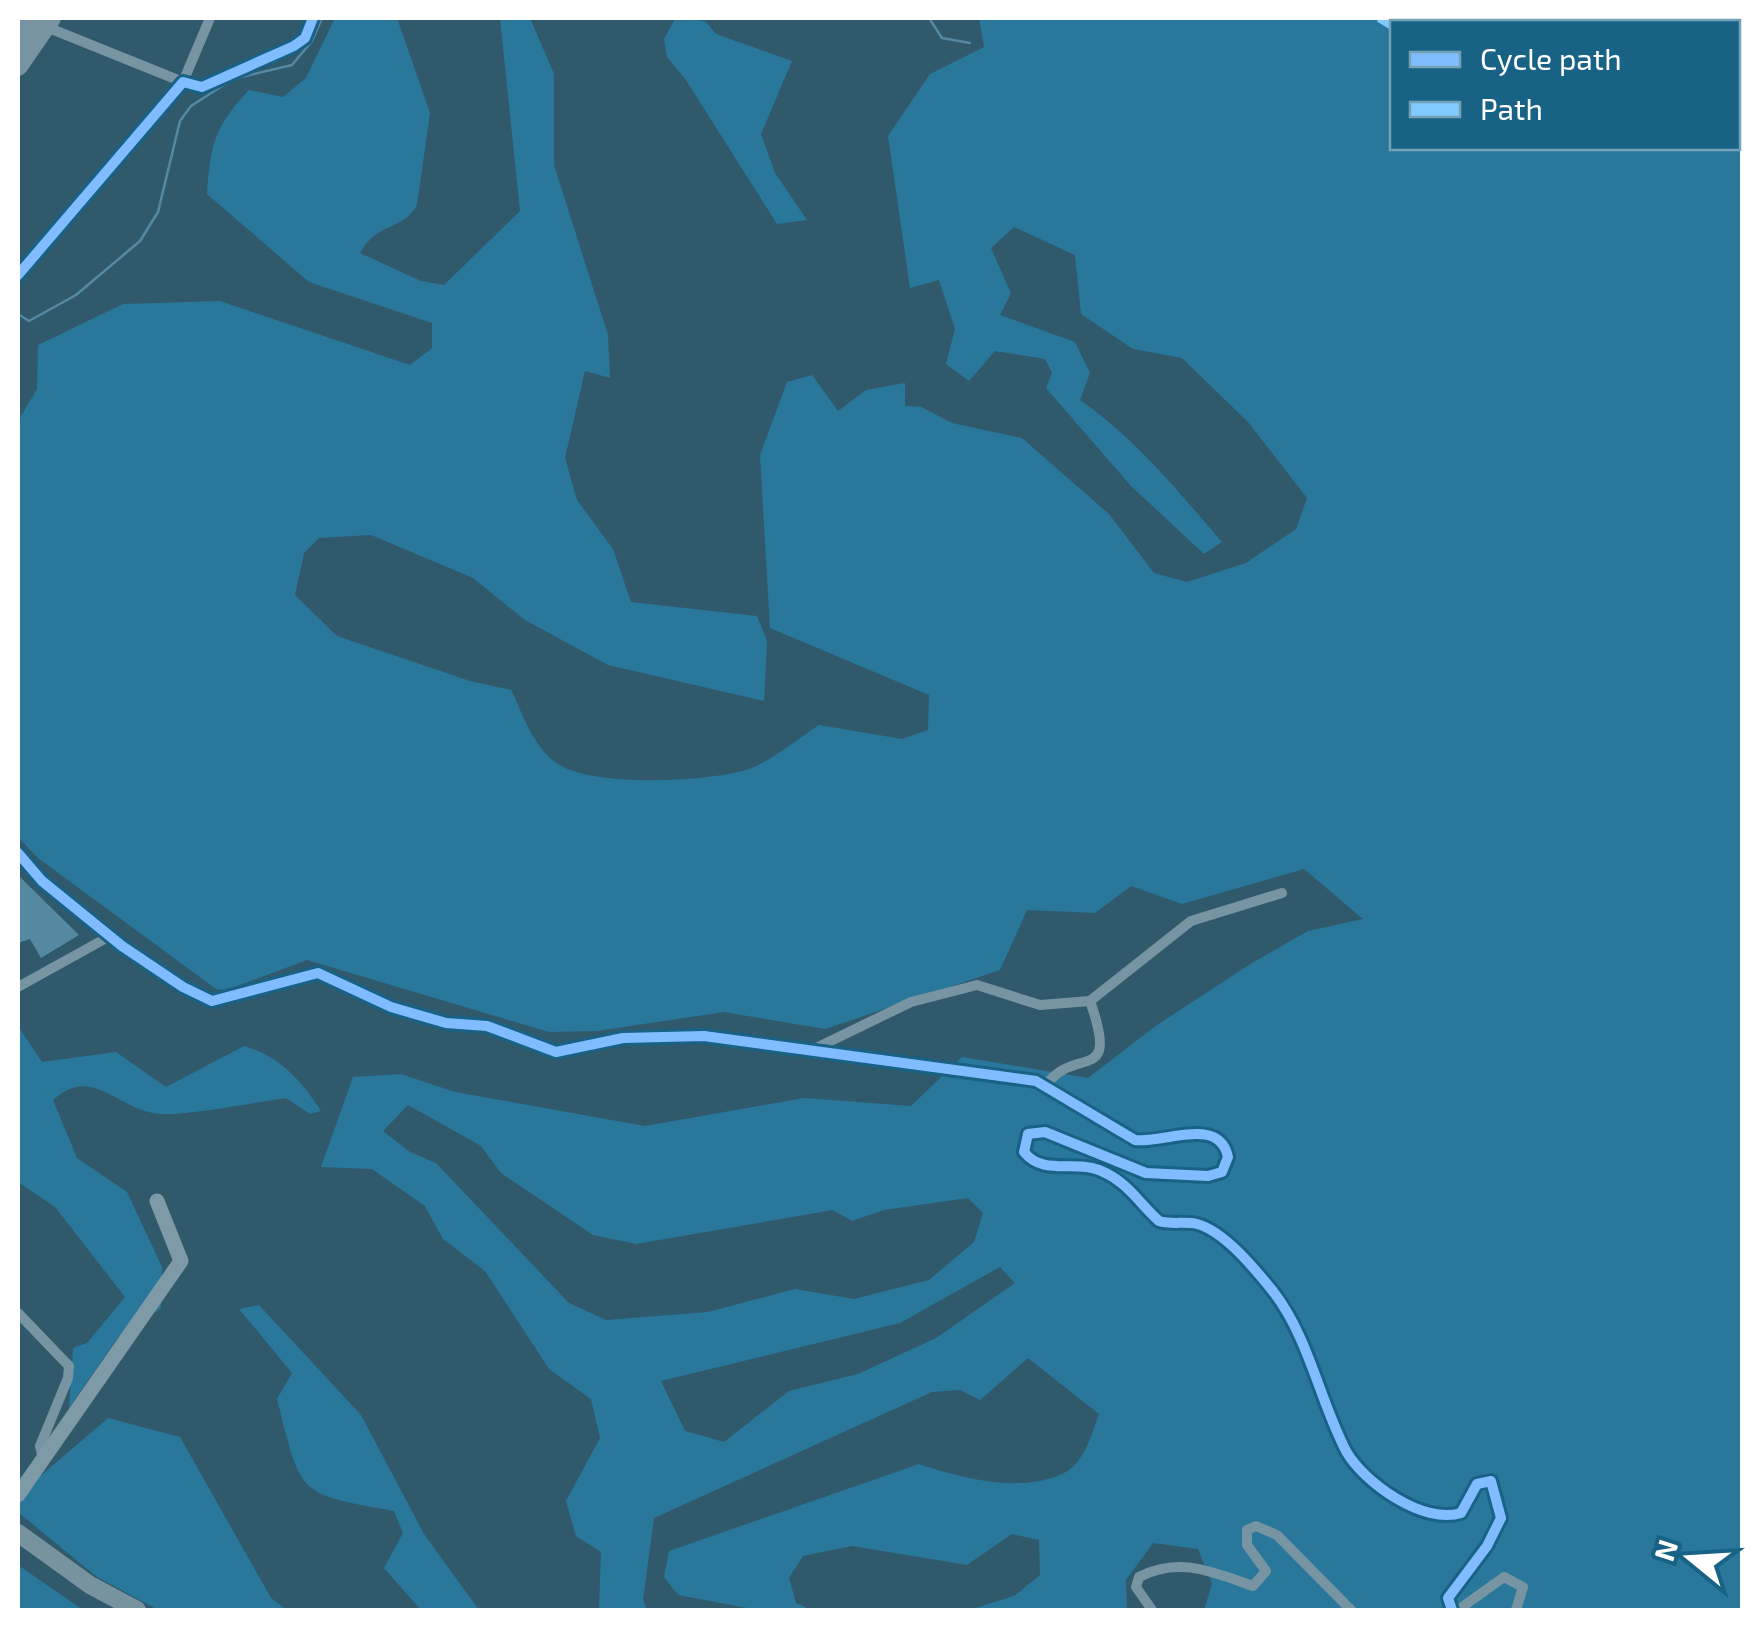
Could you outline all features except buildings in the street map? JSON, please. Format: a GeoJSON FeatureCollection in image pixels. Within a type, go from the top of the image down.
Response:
{"type":"FeatureCollection","features":[{"type":"Feature","properties":{"kind":"highway"},"geometry":{"type":"LineString","coordinates":[[18,38],[37,20]]}},
{"type":"Feature","properties":{"kind":"highway"},"geometry":{"type":"LineString","coordinates":[[18,66],[37,20]]}},
{"type":"Feature","properties":{"kind":"main road"},"geometry":{"type":"LineString","coordinates":[[18,1532],[90,1585],[137,1610]]}},
{"type":"Feature","properties":{"kind":"street"},"geometry":{"type":"LineString","coordinates":[[18,276],[183,82],[210,18]]}},
{"type":"Feature","properties":{"kind":"street"},"geometry":{"type":"LineString","coordinates":[[37,20],[202,87],[294,46],[305,38],[313,18]]}},
{"type":"Feature","properties":{"kind":"street"},"geometry":{"type":"LineString","coordinates":[[18,853],[42,881],[110,936],[182,987],[212,1000],[318,973],[391,1007],[446,1024],[487,1026],[556,1052],[623,1038],[666,1036],[721,1038],[811,1050],[1047,1084],[1094,1118],[1135,1140],[1153,1142],[1200,1133],[1223,1144],[1226,1166],[1208,1176],[1146,1173],[1045,1132],[1028,1134],[1024,1152],[1038,1164],[1084,1165],[1122,1181],[1159,1221],[1192,1223],[1217,1234],[1276,1296],[1314,1368],[1346,1450],[1374,1479],[1412,1508],[1442,1518],[1461,1513],[1477,1484],[1491,1481],[1501,1518],[1488,1546],[1448,1598],[1455,1610],[1504,1577],[1523,1587],[1516,1610]]}},
{"type":"Feature","properties":{"kind":"street"},"geometry":{"type":"LineString","coordinates":[[811,1050],[911,1002],[977,985],[1040,1005],[1090,1001],[1191,922],[1282,893]]}},
{"type":"Feature","properties":{"kind":"street"},"geometry":{"type":"LineString","coordinates":[[18,987],[110,936]]}},
{"type":"Feature","properties":{"kind":"street"},"geometry":{"type":"LineString","coordinates":[[1047,1084],[1060,1072],[1086,1065],[1097,1054],[1102,1032],[1090,1001]]}},
{"type":"Feature","properties":{"kind":"street"},"geometry":{"type":"LineString","coordinates":[[18,1495],[181,1261],[156,1201]]}},
{"type":"Feature","properties":{"kind":"street"},"geometry":{"type":"LineString","coordinates":[[18,1313],[69,1366],[68,1378],[40,1446],[43,1459]]}},
{"type":"Feature","properties":{"kind":"street"},"geometry":{"type":"LineString","coordinates":[[1152,1610],[1136,1587],[1139,1578],[1156,1568],[1192,1566],[1254,1586],[1262,1581],[1266,1571],[1247,1544],[1248,1530],[1256,1526],[1277,1535],[1351,1610]]}},
{"type":"Feature","properties":{"kind":"shaded area"},"geometry":{"type":"Polygon","coordinates":[[[335,18],[397,18],[430,113],[417,205],[405,219],[375,236],[360,253],[421,281],[444,285],[520,211],[500,18],[530,18],[554,74],[554,165],[608,335],[610,378],[585,371],[565,458],[577,500],[613,549],[631,602],[757,616],[767,641],[764,701],[608,665],[525,620],[473,578],[371,535],[319,538],[304,553],[295,595],[337,636],[470,681],[511,690],[540,747],[555,762],[571,770],[620,779],[677,780],[746,770],[819,725],[902,739],[928,730],[929,695],[770,628],[760,455],[787,382],[812,375],[838,411],[866,390],[905,383],[905,406],[921,407],[952,423],[1022,438],[1109,514],[1154,573],[1187,582],[1246,563],[1296,529],[1307,498],[1248,422],[1182,358],[1133,349],[1081,314],[1075,255],[1014,227],[991,248],[1011,293],[1000,315],[1075,342],[1090,373],[1080,400],[1138,449],[1222,542],[1204,554],[1131,486],[1046,388],[1052,373],[1045,359],[995,351],[969,381],[946,364],[955,329],[939,280],[910,288],[888,136],[930,74],[984,47],[979,18],[1742,18],[1742,1610],[1204,1610],[1212,1584],[1198,1549],[1153,1543],[1126,1580],[1127,1608],[1148,1610],[969,1610],[1014,1596],[1040,1575],[1039,1540],[1012,1534],[967,1565],[852,1546],[803,1556],[789,1578],[796,1603],[811,1610],[758,1610],[678,1595],[664,1577],[669,1551],[919,1464],[991,1482],[1029,1482],[1064,1473],[1082,1455],[1099,1414],[1028,1358],[980,1400],[960,1390],[932,1392],[654,1518],[643,1600],[647,1610],[599,1610],[601,1552],[576,1536],[566,1501],[600,1438],[591,1399],[549,1369],[485,1271],[443,1239],[425,1206],[372,1169],[321,1167],[353,1077],[401,1074],[455,1092],[645,1126],[804,1098],[911,1106],[962,1057],[1088,1078],[1157,1025],[1252,963],[1308,931],[1363,919],[1304,869],[1182,904],[1131,886],[1095,913],[1027,910],[1000,970],[825,1029],[724,1012],[597,1031],[549,1032],[307,960],[226,990],[216,989],[38,858],[18,837],[18,421],[37,389],[38,345],[123,304],[220,301],[410,365],[432,348],[432,323],[309,282],[207,194],[216,137],[238,103],[249,90],[283,97],[306,78],[335,18]],[[408,1105],[383,1131],[410,1152],[436,1163],[569,1303],[606,1320],[708,1312],[795,1289],[854,1299],[929,1280],[974,1242],[983,1213],[968,1198],[884,1210],[852,1221],[833,1210],[636,1244],[593,1235],[501,1173],[481,1146],[408,1105]],[[1000,1267],[900,1323],[661,1381],[685,1431],[724,1442],[789,1391],[858,1374],[936,1338],[1015,1283],[1000,1267]]]}},
{"type":"Feature","properties":{"kind":"shaded area"},"geometry":{"type":"Polygon","coordinates":[[[675,19],[706,22],[716,34],[792,61],[761,134],[775,173],[807,220],[777,224],[686,80],[667,57],[664,39],[675,19]]]}},
{"type":"Feature","properties":{"kind":"shaded area"},"geometry":{"type":"Polygon","coordinates":[[[18,875],[79,935],[41,958],[30,939],[18,943],[18,875]]]}},
{"type":"Feature","properties":{"kind":"shaded area"},"geometry":{"type":"Polygon","coordinates":[[[18,1026],[42,1062],[116,1052],[166,1087],[244,1046],[268,1056],[288,1071],[321,1111],[310,1114],[286,1098],[199,1112],[153,1113],[91,1087],[67,1090],[53,1100],[77,1158],[127,1192],[162,1267],[161,1308],[119,1336],[69,1408],[73,1348],[87,1343],[125,1297],[55,1207],[18,1182],[18,1026]]]}},
{"type":"Feature","properties":{"kind":"shaded area"},"geometry":{"type":"Polygon","coordinates":[[[259,1305],[361,1415],[424,1534],[479,1610],[421,1610],[384,1568],[403,1533],[394,1511],[337,1500],[308,1485],[292,1455],[277,1399],[292,1373],[239,1309],[259,1305]]]}},
{"type":"Feature","properties":{"kind":"shaded area"},"geometry":{"type":"Polygon","coordinates":[[[108,1418],[180,1437],[271,1598],[287,1610],[158,1610],[97,1577],[18,1512],[18,1474],[30,1485],[108,1418]]]}},
{"type":"Feature","properties":{"kind":"shaded area"},"geometry":{"type":"Polygon","coordinates":[[[18,1565],[83,1610],[18,1610],[18,1565]]]}},
{"type":"Feature","properties":{"kind":"waterway"},"geometry":{"type":"LineString","coordinates":[[18,314],[29,321],[76,295],[140,241],[158,212],[180,121],[191,106],[233,79],[292,65],[312,41],[322,18]]}},
{"type":"Feature","properties":{"kind":"waterway"},"geometry":{"type":"LineString","coordinates":[[929,18],[942,38],[970,43]]}},
{"type":"Feature","properties":{"kind":"marked path"},"geometry":{"type":"LineString","coordinates":[[1379,18],[1390,25]]}},
{"type":"Feature","properties":{"kind":"marked path"},"geometry":{"type":"LineString","coordinates":[[1631,18],[1636,20]]}},
{"type":"Feature","properties":{"kind":"marked path"},"geometry":{"type":"LineString","coordinates":[[1740,98],[1742,101]]}},
{"type":"Feature","properties":{"kind":"cycle path"},"geometry":{"type":"LineString","coordinates":[[18,275],[183,82],[202,87],[294,46],[305,38],[313,18]]}},
{"type":"Feature","properties":{"kind":"cycle path"},"geometry":{"type":"LineString","coordinates":[[18,853],[42,881],[122,946],[183,987],[212,1001],[318,973],[391,1007],[446,1023],[487,1026],[556,1052],[623,1038],[704,1036],[1036,1081],[1135,1140],[1189,1134],[1214,1137],[1223,1144],[1228,1157],[1222,1172],[1208,1176],[1146,1173],[1045,1132],[1028,1134],[1024,1152],[1040,1164],[1099,1170],[1125,1186],[1159,1221],[1207,1228],[1238,1252],[1285,1308],[1346,1451],[1381,1488],[1413,1507],[1446,1515],[1461,1513],[1477,1484],[1491,1481],[1501,1518],[1487,1546],[1448,1598],[1452,1610]]}}]}
